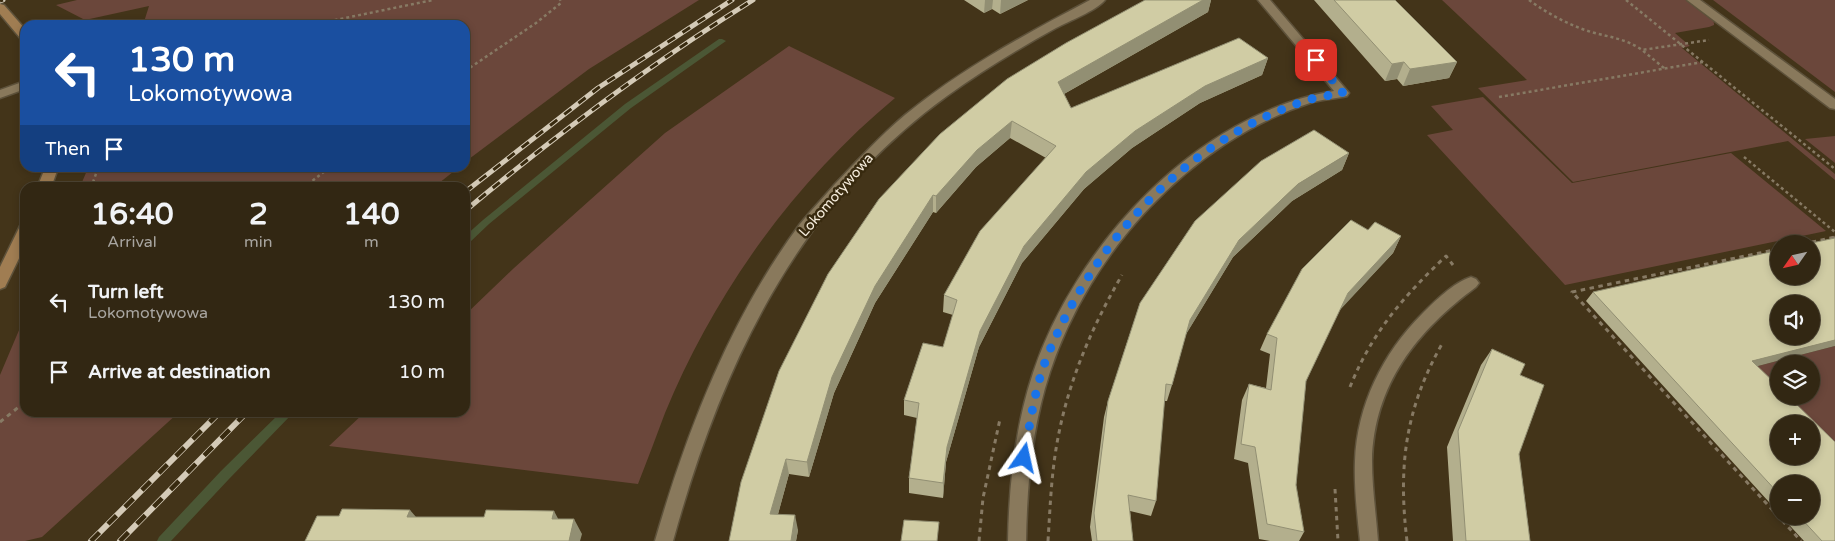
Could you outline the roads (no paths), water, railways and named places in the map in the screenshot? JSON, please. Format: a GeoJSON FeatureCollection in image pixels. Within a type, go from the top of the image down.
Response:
{"type":"FeatureCollection","features":[{"type":"Feature","properties":{"kind":"street","name":"Lokomotywowa"},"geometry":{"type":"LineString","coordinates":[[664,541],[695,441],[722,376],[760,301],[811,221],[872,153],[918,111],[967,75],[1017,44],[1100,0]]}},
{"type":"Feature","properties":{"kind":"street"},"geometry":{"type":"LineString","coordinates":[[1017,541],[1017,520],[1024,458],[1034,403],[1048,354],[1080,289],[1104,252],[1143,206],[1166,183],[1226,138],[1298,103],[1343,93],[1264,0]]}},
{"type":"Feature","properties":{"kind":"street"},"geometry":{"type":"LineString","coordinates":[[1693,0],[1835,105]]}},
{"type":"Feature","properties":{"kind":"street"},"geometry":{"type":"LineString","coordinates":[[0,7],[20,30]]}},
{"type":"Feature","properties":{"kind":"street"},"geometry":{"type":"LineString","coordinates":[[0,94],[20,87]]}},
{"type":"Feature","properties":{"kind":"street"},"geometry":{"type":"LineString","coordinates":[[0,283],[20,241]]}},
{"type":"Feature","properties":{"kind":"street"},"geometry":{"type":"LineString","coordinates":[[1369,541],[1364,473],[1366,435],[1374,402],[1387,372],[1403,345],[1423,321],[1444,301],[1471,283]]}},
{"type":"Feature","properties":{"kind":"waterway"},"geometry":{"type":"LineString","coordinates":[[470,237],[628,106],[722,41]]}},
{"type":"Feature","properties":{"kind":"waterway"},"geometry":{"type":"LineString","coordinates":[[163,541],[225,475],[284,417]]}},
{"type":"Feature","properties":{"kind":"railway"},"geometry":{"type":"LineString","coordinates":[[470,188],[598,88],[732,0]]}},
{"type":"Feature","properties":{"kind":"railway"},"geometry":{"type":"LineString","coordinates":[[470,207],[606,100],[678,49],[753,0]]}},
{"type":"Feature","properties":{"kind":"railway"},"geometry":{"type":"LineString","coordinates":[[91,541],[215,417]]}},
{"type":"Feature","properties":{"kind":"railway"},"geometry":{"type":"LineString","coordinates":[[120,541],[242,417]]}}]}
